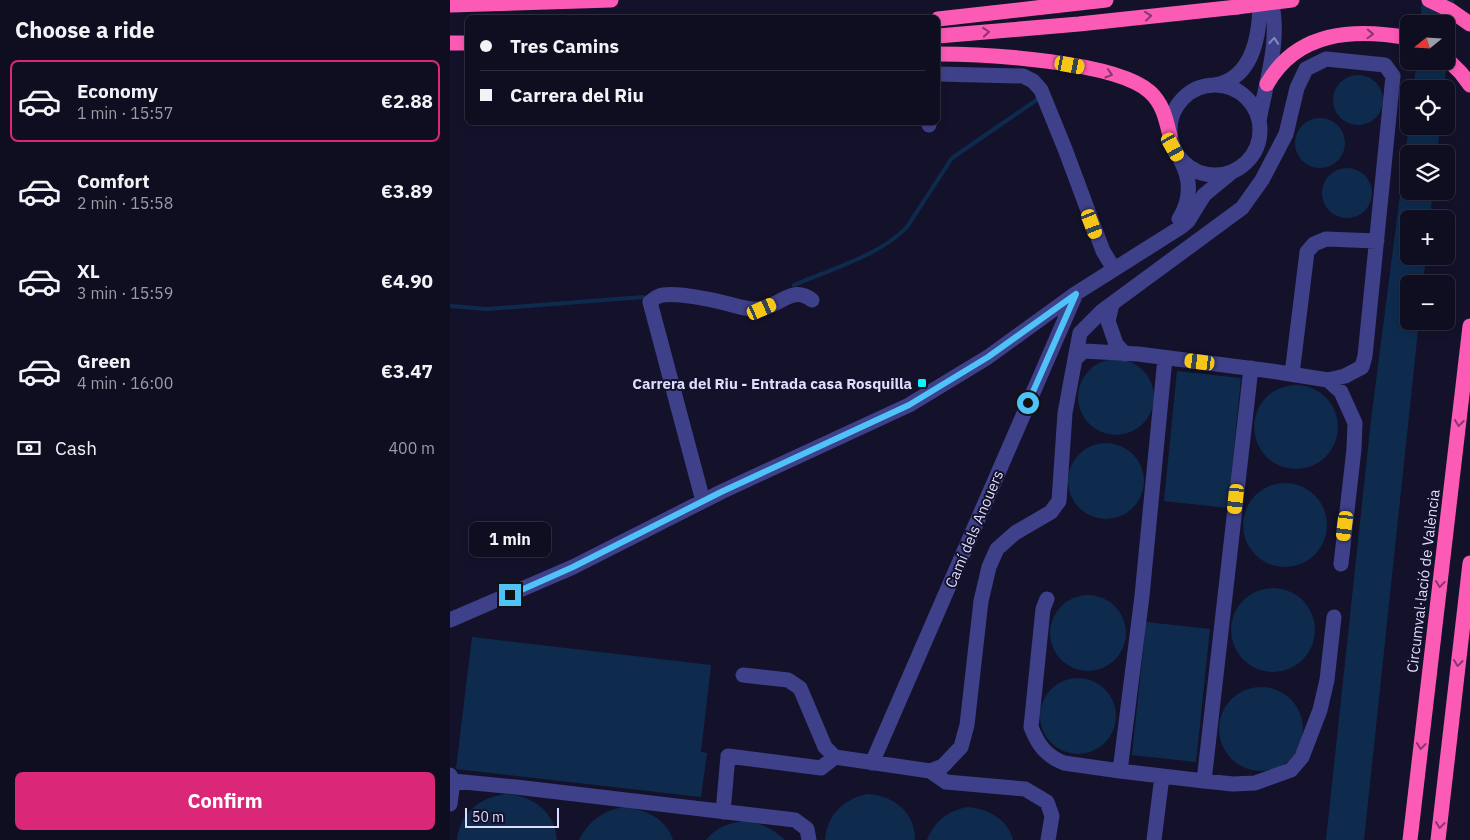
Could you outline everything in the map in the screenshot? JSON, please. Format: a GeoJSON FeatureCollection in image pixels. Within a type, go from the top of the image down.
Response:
{"type":"FeatureCollection","features":[{"type":"Feature","properties":{"kind":"highway"},"geometry":{"type":"LineString","coordinates":[[451,5],[611,0]]}},
{"type":"Feature","properties":{"kind":"highway"},"geometry":{"type":"LineString","coordinates":[[940,19],[1106,0]]}},
{"type":"Feature","properties":{"kind":"highway"},"geometry":{"type":"LineString","coordinates":[[940,36],[1079,24],[1292,0]]}},
{"type":"Feature","properties":{"kind":"highway"},"geometry":{"type":"LineString","coordinates":[[1429,0],[1450,10],[1470,24]]}},
{"type":"Feature","properties":{"kind":"highway"},"geometry":{"type":"LineString","coordinates":[[1267,84],[1278,66],[1306,44],[1332,36],[1365,33],[1400,37]]}},
{"type":"Feature","properties":{"kind":"highway"},"geometry":{"type":"LineString","coordinates":[[450,43],[465,43]]}},
{"type":"Feature","properties":{"kind":"highway"},"geometry":{"type":"LineString","coordinates":[[940,54],[1044,61],[1100,71],[1125,78],[1145,88],[1160,104],[1165,114],[1170,136]]}},
{"type":"Feature","properties":{"kind":"highway"},"geometry":{"type":"LineString","coordinates":[[1455,67],[1466,79]]}},
{"type":"Feature","properties":{"kind":"highway","name":"Circumval·lació de València"},"geometry":{"type":"LineString","coordinates":[[1410,840],[1470,326]]}},
{"type":"Feature","properties":{"kind":"highway"},"geometry":{"type":"LineString","coordinates":[[1438,840],[1470,563]]}},
{"type":"Feature","properties":{"kind":"street"},"geometry":{"type":"LineString","coordinates":[[1170,234],[1184,212],[1189,194],[1187,176],[1173,147],[1170,136],[1173,114],[1181,100],[1193,90],[1232,80],[1244,69],[1253,51],[1258,28],[1260,0]]}},
{"type":"Feature","properties":{"kind":"street"},"geometry":{"type":"LineString","coordinates":[[450,620],[573,567],[704,501],[909,405],[988,357],[1076,294],[1188,221],[1204,195],[1243,165],[1254,151],[1259,135],[1259,123],[1274,52],[1275,35],[1271,0]]}},
{"type":"Feature","properties":{"kind":"street"},"geometry":{"type":"LineString","coordinates":[[930,771],[943,766],[961,747],[967,726],[981,601],[989,567],[997,549],[1015,533],[1051,512],[1059,501],[1065,413],[1075,359],[1080,333],[1102,311],[1242,208],[1262,180],[1286,134],[1297,88],[1306,70],[1326,59],[1385,65],[1393,76],[1365,356],[1362,367],[1345,376],[1328,380],[1251,368],[1125,354],[1084,352],[1075,359]]}},
{"type":"Feature","properties":{"kind":"street"},"geometry":{"type":"LineString","coordinates":[[940,74],[1023,76],[1036,84],[1041,90],[1066,149],[1103,251],[1114,269]]}},
{"type":"Feature","properties":{"kind":"street"},"geometry":{"type":"LineString","coordinates":[[1214,85],[1225,86],[1243,95],[1256,112],[1259,123]]}},
{"type":"Feature","properties":{"kind":"street"},"geometry":{"type":"LineString","coordinates":[[1179,157],[1187,165],[1203,173],[1221,174],[1233,171]]}},
{"type":"Feature","properties":{"kind":"street"},"geometry":{"type":"LineString","coordinates":[[1292,374],[1307,252],[1314,244],[1326,239],[1377,241]]}},
{"type":"Feature","properties":{"kind":"street"},"geometry":{"type":"LineString","coordinates":[[704,501],[650,302],[660,296],[671,295],[709,299],[742,308],[762,309],[792,294],[805,294],[812,300]]}},
{"type":"Feature","properties":{"kind":"street","name":"Camí dels Anouers"},"geometry":{"type":"LineString","coordinates":[[872,763],[1076,294]]}},
{"type":"Feature","properties":{"kind":"street"},"geometry":{"type":"LineString","coordinates":[[1112,304],[1108,321],[1116,344],[1125,354]]}},
{"type":"Feature","properties":{"kind":"street"},"geometry":{"type":"LineString","coordinates":[[1120,771],[1142,596],[1165,358]]}},
{"type":"Feature","properties":{"kind":"street"},"geometry":{"type":"LineString","coordinates":[[1204,780],[1251,368]]}},
{"type":"Feature","properties":{"kind":"street"},"geometry":{"type":"LineString","coordinates":[[1328,380],[1341,392],[1355,423],[1354,449],[1341,564]]}},
{"type":"Feature","properties":{"kind":"street"},"geometry":{"type":"LineString","coordinates":[[1047,599],[1043,609],[1031,727],[1044,752],[1055,760],[1064,763],[1233,784],[1255,783],[1291,770],[1302,757],[1320,710],[1327,680],[1334,617]]}},
{"type":"Feature","properties":{"kind":"street"},"geometry":{"type":"LineString","coordinates":[[744,675],[788,680],[800,688],[825,747],[836,757],[930,771],[946,782],[1025,789],[1046,802],[1052,816],[1048,840]]}},
{"type":"Feature","properties":{"kind":"street"},"geometry":{"type":"LineString","coordinates":[[723,812],[728,756],[821,768],[836,757]]}},
{"type":"Feature","properties":{"kind":"street"},"geometry":{"type":"LineString","coordinates":[[1154,840],[1162,776]]}},
{"type":"Feature","properties":{"kind":"street"},"geometry":{"type":"LineString","coordinates":[[450,804],[452,778],[795,820],[807,829],[809,840]]}},
{"type":"Feature","properties":{"kind":"water"},"geometry":{"type":"Polygon","coordinates":[[[1422,0],[1454,0],[1452,15],[1421,15],[1422,0]]]}},
{"type":"Feature","properties":{"kind":"water"},"geometry":{"type":"Polygon","coordinates":[[[1416,70],[1446,70],[1445,80],[1414,80],[1416,70]]]}},
{"type":"Feature","properties":{"kind":"water"},"geometry":{"type":"Polygon","coordinates":[[[1353,75],[1363,75],[1376,82],[1383,95],[1383,105],[1376,118],[1363,125],[1353,125],[1344,121],[1337,114],[1333,105],[1333,95],[1337,86],[1344,79],[1353,75]]]}},
{"type":"Feature","properties":{"kind":"water"},"geometry":{"type":"Polygon","coordinates":[[[1315,118],[1325,118],[1338,125],[1345,138],[1345,148],[1338,161],[1325,168],[1315,168],[1306,164],[1299,157],[1295,148],[1295,138],[1299,129],[1306,122],[1315,118]]]}},
{"type":"Feature","properties":{"kind":"water"},"geometry":{"type":"Polygon","coordinates":[[[1408,135],[1439,135],[1438,145],[1406,145],[1408,135]]]}},
{"type":"Feature","properties":{"kind":"water"},"geometry":{"type":"Polygon","coordinates":[[[1352,168],[1365,175],[1371,183],[1371,203],[1365,211],[1357,217],[1342,218],[1329,211],[1323,203],[1322,188],[1329,175],[1337,169],[1352,168]]]}},
{"type":"Feature","properties":{"kind":"water"},"geometry":{"type":"Polygon","coordinates":[[[1400,195],[1400,200],[1432,200],[1431,210],[1400,210],[1400,265],[1425,265],[1424,275],[1400,275],[1400,330],[1418,330],[1364,840],[1326,840],[1371,420],[1400,195]]]}},
{"type":"Feature","properties":{"kind":"water"},"geometry":{"type":"Polygon","coordinates":[[[1116,359],[1130,362],[1143,370],[1151,383],[1154,397],[1151,411],[1143,424],[1130,432],[1116,435],[1102,432],[1089,424],[1081,411],[1078,397],[1081,383],[1089,370],[1102,362],[1116,359]]]}},
{"type":"Feature","properties":{"kind":"water"},"geometry":{"type":"Polygon","coordinates":[[[1177,371],[1241,378],[1228,508],[1164,501],[1177,371]]]}},
{"type":"Feature","properties":{"kind":"water"},"geometry":{"type":"Polygon","coordinates":[[[1296,385],[1312,388],[1326,397],[1335,411],[1338,427],[1335,443],[1326,457],[1312,466],[1296,469],[1280,466],[1266,457],[1257,443],[1254,427],[1257,411],[1266,397],[1280,388],[1296,385]]]}},
{"type":"Feature","properties":{"kind":"water"},"geometry":{"type":"Polygon","coordinates":[[[1106,443],[1120,446],[1133,454],[1141,467],[1144,481],[1141,495],[1133,508],[1120,516],[1106,519],[1092,516],[1079,508],[1071,495],[1068,481],[1071,467],[1079,454],[1092,446],[1106,443]]]}},
{"type":"Feature","properties":{"kind":"water"},"geometry":{"type":"Polygon","coordinates":[[[1285,483],[1301,486],[1315,495],[1324,509],[1327,525],[1324,541],[1315,555],[1301,564],[1285,567],[1269,564],[1255,555],[1246,541],[1243,525],[1246,509],[1255,495],[1269,486],[1285,483]]]}},
{"type":"Feature","properties":{"kind":"water"},"geometry":{"type":"Polygon","coordinates":[[[1273,588],[1289,591],[1303,600],[1312,614],[1315,630],[1312,646],[1303,660],[1289,669],[1273,672],[1257,669],[1243,660],[1234,646],[1231,630],[1234,614],[1243,600],[1257,591],[1273,588]]]}},
{"type":"Feature","properties":{"kind":"water"},"geometry":{"type":"Polygon","coordinates":[[[1088,595],[1102,598],[1115,606],[1123,619],[1126,633],[1123,647],[1115,660],[1102,668],[1088,671],[1074,668],[1061,660],[1053,647],[1050,633],[1053,619],[1061,606],[1074,598],[1088,595]]]}},
{"type":"Feature","properties":{"kind":"water"},"geometry":{"type":"Polygon","coordinates":[[[1146,622],[1210,629],[1196,762],[1132,755],[1146,622]]]}},
{"type":"Feature","properties":{"kind":"water"},"geometry":{"type":"Polygon","coordinates":[[[472,637],[711,665],[701,752],[707,753],[701,797],[456,769],[472,637]]]}},
{"type":"Feature","properties":{"kind":"water"},"geometry":{"type":"Polygon","coordinates":[[[1078,678],[1092,681],[1105,689],[1113,702],[1116,716],[1113,730],[1105,743],[1092,751],[1078,754],[1064,751],[1051,743],[1043,730],[1040,716],[1043,702],[1051,689],[1064,681],[1078,678]]]}},
{"type":"Feature","properties":{"kind":"water"},"geometry":{"type":"Polygon","coordinates":[[[1261,687],[1277,690],[1291,699],[1300,713],[1303,729],[1300,745],[1291,759],[1277,768],[1261,771],[1245,768],[1231,759],[1222,745],[1219,729],[1222,713],[1231,699],[1245,690],[1261,687]]]}},
{"type":"Feature","properties":{"kind":"water"},"geometry":{"type":"Polygon","coordinates":[[[505,794],[533,801],[540,806],[552,821],[557,840],[457,840],[462,822],[472,808],[487,799],[505,794]]]}},
{"type":"Feature","properties":{"kind":"water"},"geometry":{"type":"Polygon","coordinates":[[[868,794],[886,798],[901,807],[911,821],[915,840],[825,840],[829,823],[838,809],[859,796],[868,794]]]}},
{"type":"Feature","properties":{"kind":"water"},"geometry":{"type":"Polygon","coordinates":[[[624,807],[640,810],[660,820],[670,832],[673,840],[579,840],[587,827],[597,818],[609,811],[624,807]]]}},
{"type":"Feature","properties":{"kind":"water"},"geometry":{"type":"Polygon","coordinates":[[[968,807],[983,810],[996,816],[1007,826],[1013,840],[927,840],[938,822],[954,811],[968,807]]]}},
{"type":"Feature","properties":{"kind":"water"},"geometry":{"type":"Polygon","coordinates":[[[743,821],[766,826],[785,840],[706,840],[723,827],[743,821]]]}},
{"type":"Feature","properties":{"kind":"waterway"},"geometry":{"type":"LineString","coordinates":[[794,285],[869,254],[896,237],[907,227],[952,158],[1038,99]]}},
{"type":"Feature","properties":{"kind":"waterway"},"geometry":{"type":"LineString","coordinates":[[450,306],[487,309],[643,297]]}},
{"type":"Feature","properties":{"kind":"place","name":"Carrera del Riu - Entrada casa Rosquilla"},"geometry":{"type":"Point","coordinates":[922,383]}},
{"type":"Feature","properties":{"kind":"route"},"geometry":{"type":"LineString","coordinates":[[510,595],[573,567],[721,492],[909,405],[988,357],[1076,294],[1028,403]]}}]}
